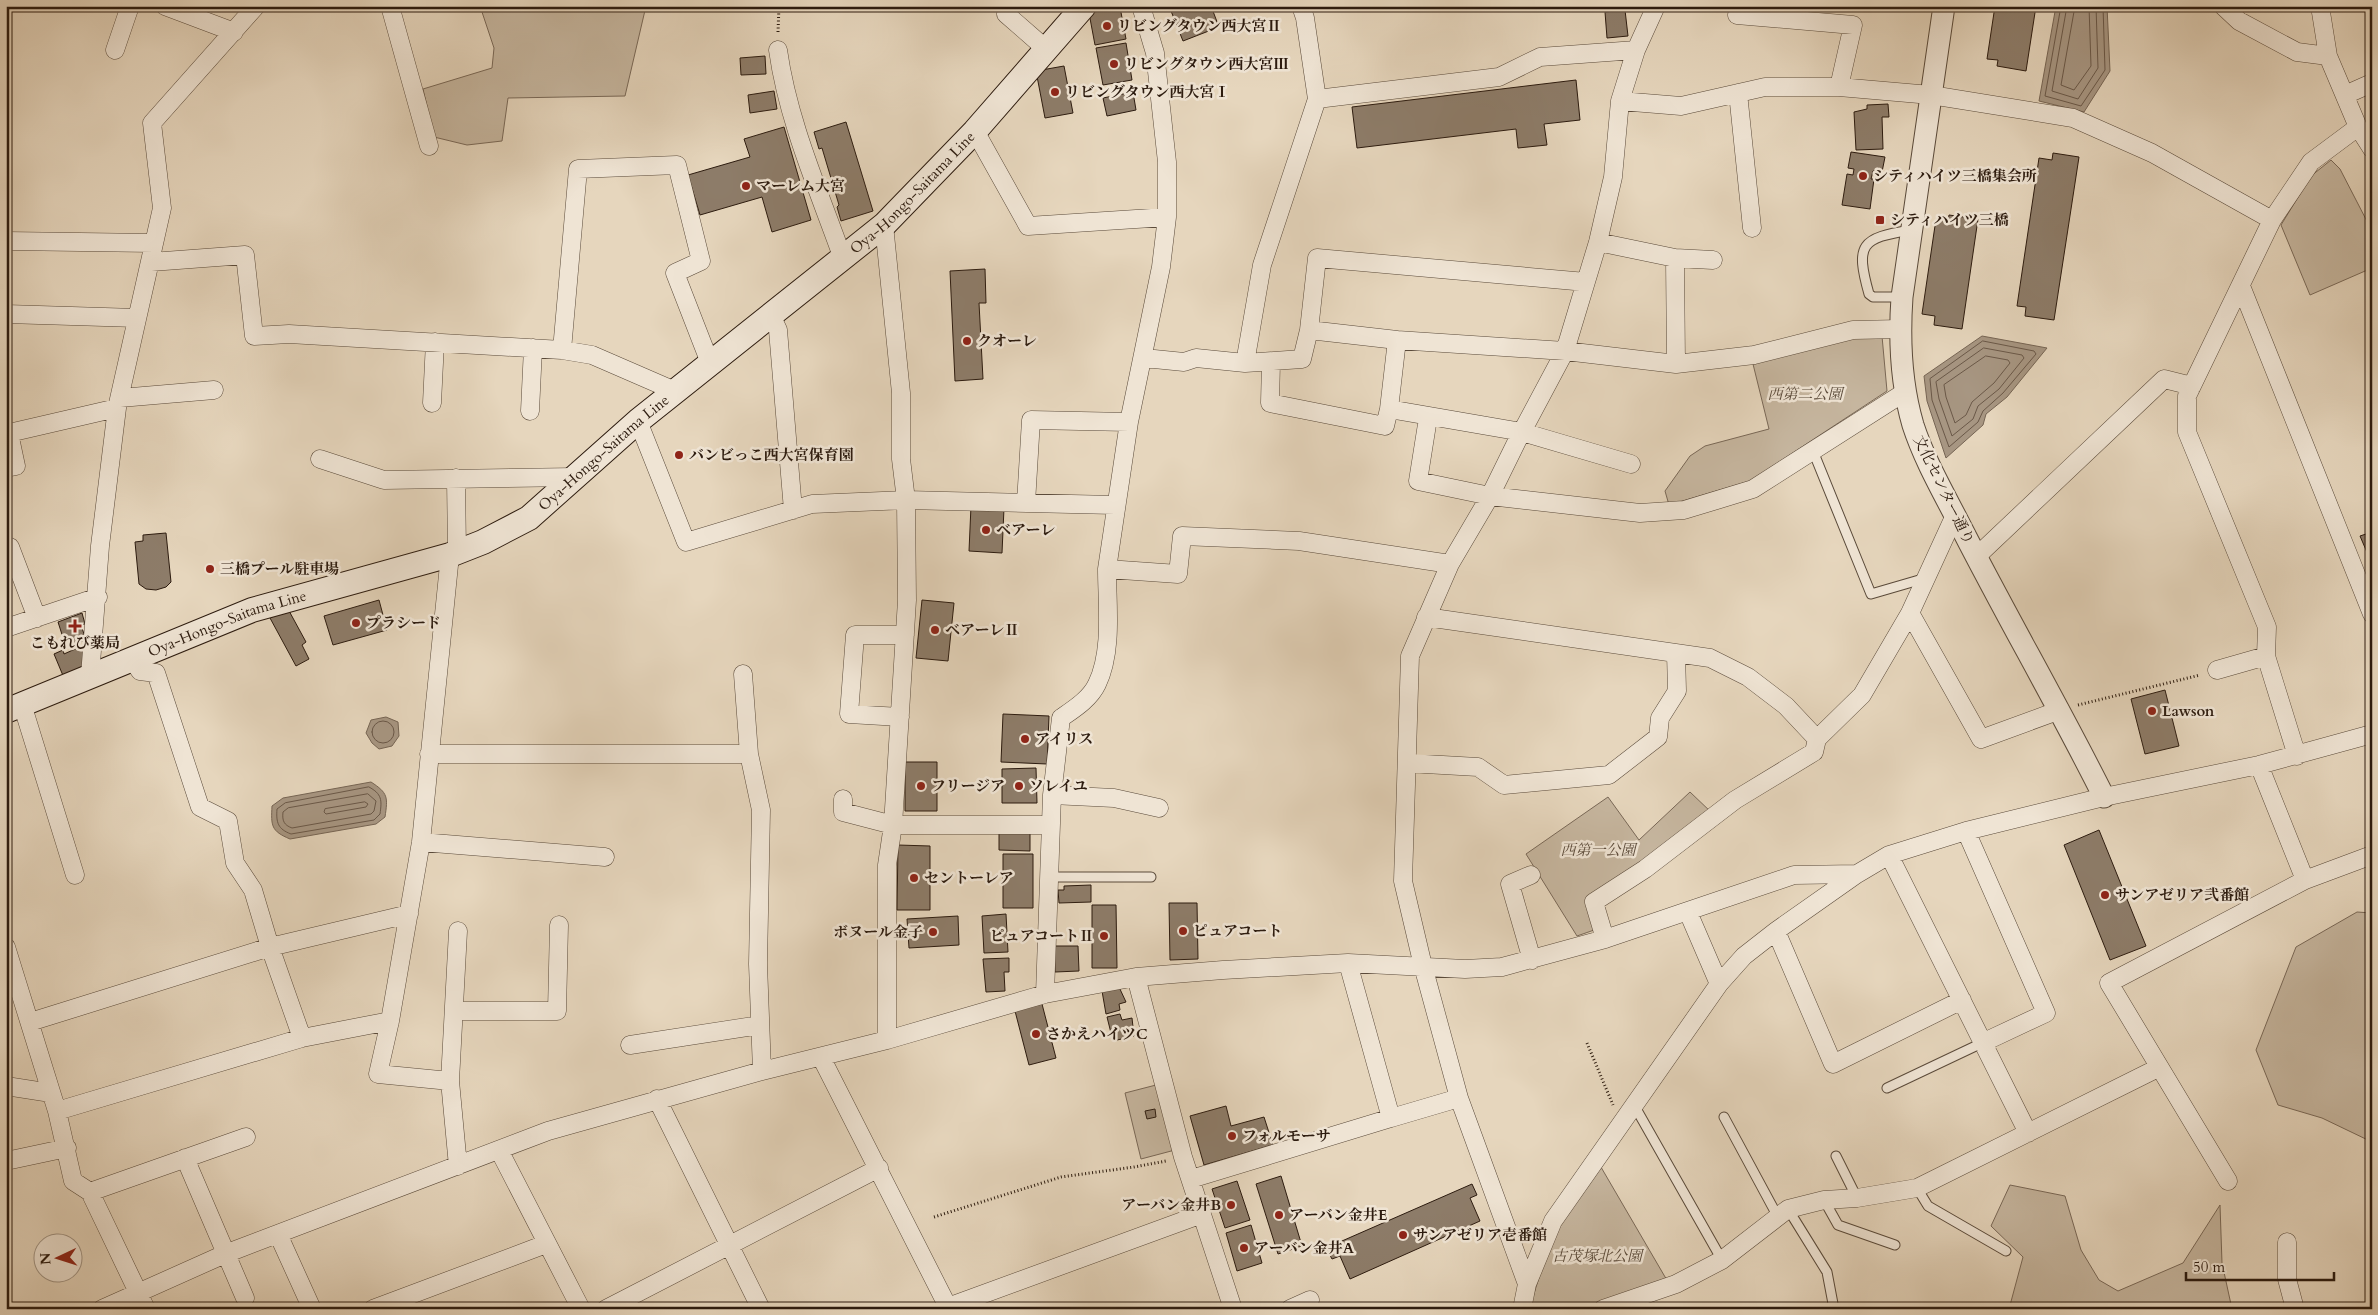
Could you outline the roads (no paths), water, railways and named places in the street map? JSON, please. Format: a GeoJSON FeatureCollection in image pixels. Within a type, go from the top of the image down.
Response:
{"type":"FeatureCollection","features":[{"type":"Feature","properties":{"kind":"main road","name":"Oya-Hongo-Saitama Line"},"geometry":{"type":"LineString","coordinates":[[14,708],[252,610],[454,554],[483,542],[529,518],[638,420],[884,225],[975,131],[1084,6]]}},
{"type":"Feature","properties":{"kind":"street"},"geometry":{"type":"LineString","coordinates":[[115,50],[130,6]]}},
{"type":"Feature","properties":{"kind":"street"},"geometry":{"type":"LineString","coordinates":[[165,6],[234,32]]}},
{"type":"Feature","properties":{"kind":"street"},"geometry":{"type":"LineString","coordinates":[[90,676],[98,598],[100,546],[118,403],[162,208],[152,123],[256,6]]}},
{"type":"Feature","properties":{"kind":"street"},"geometry":{"type":"LineString","coordinates":[[390,6],[429,146]]}},
{"type":"Feature","properties":{"kind":"street"},"geometry":{"type":"LineString","coordinates":[[1008,6],[1006,14],[1046,50]]}},
{"type":"Feature","properties":{"kind":"street"},"geometry":{"type":"LineString","coordinates":[[1045,994],[1052,795],[1061,718],[1081,704],[1097,684],[1107,645],[1107,570],[1115,505],[1129,422],[1144,358],[1161,267],[1167,217],[1167,162],[1155,53],[1141,6]]}},
{"type":"Feature","properties":{"kind":"street"},"geometry":{"type":"LineString","coordinates":[[1245,363],[1262,266],[1317,99],[1305,18],[1301,6]]}},
{"type":"Feature","properties":{"kind":"street"},"geometry":{"type":"LineString","coordinates":[[1528,1284],[1459,1098],[1423,966],[1404,881],[1410,656],[1450,564],[1490,496],[1565,351],[1598,242],[1613,177],[1620,101],[1636,50],[1656,6]]}},
{"type":"Feature","properties":{"kind":"street"},"geometry":{"type":"LineString","coordinates":[[1740,6],[1737,15],[1853,25],[1839,87]]}},
{"type":"Feature","properties":{"kind":"street","name":"文化センター通り"},"geometry":{"type":"LineString","coordinates":[[1944,6],[1902,297],[1900,330],[1905,392],[1922,451],[1976,557],[2060,710],[2104,797]]}},
{"type":"Feature","properties":{"kind":"street"},"geometry":{"type":"LineString","coordinates":[[2222,6],[2239,20],[2297,52],[2328,56]]}},
{"type":"Feature","properties":{"kind":"street"},"geometry":{"type":"LineString","coordinates":[[2320,6],[2328,56],[2358,127],[2372,149]]}},
{"type":"Feature","properties":{"kind":"street"},"geometry":{"type":"LineString","coordinates":[[778,50],[782,79],[795,124],[843,259]]}},
{"type":"Feature","properties":{"kind":"street"},"geometry":{"type":"LineString","coordinates":[[1317,99],[1499,77],[1540,57],[1636,50]]}},
{"type":"Feature","properties":{"kind":"street"},"geometry":{"type":"LineString","coordinates":[[2345,95],[2372,83]]}},
{"type":"Feature","properties":{"kind":"street"},"geometry":{"type":"LineString","coordinates":[[1620,101],[1681,106],[1765,87],[1839,87],[1931,95],[2074,118],[2152,153],[2272,220]]}},
{"type":"Feature","properties":{"kind":"street"},"geometry":{"type":"LineString","coordinates":[[1738,93],[1752,228]]}},
{"type":"Feature","properties":{"kind":"street"},"geometry":{"type":"LineString","coordinates":[[2297,756],[2266,656],[2267,627],[2187,432],[2187,396],[2272,220],[2311,162],[2358,127]]}},
{"type":"Feature","properties":{"kind":"street"},"geometry":{"type":"LineString","coordinates":[[975,131],[1028,226],[1167,217]]}},
{"type":"Feature","properties":{"kind":"street"},"geometry":{"type":"LineString","coordinates":[[562,350],[578,169],[678,165],[700,261],[675,273],[710,363]]}},
{"type":"Feature","properties":{"kind":"street"},"geometry":{"type":"LineString","coordinates":[[884,225],[901,393],[901,459],[906,500],[907,600],[893,825],[887,865],[888,1040]]}},
{"type":"Feature","properties":{"kind":"street"},"geometry":{"type":"LineString","coordinates":[[6,240],[154,243]]}},
{"type":"Feature","properties":{"kind":"street"},"geometry":{"type":"LineString","coordinates":[[1598,242],[1675,258],[1713,260]]}},
{"type":"Feature","properties":{"kind":"street"},"geometry":{"type":"LineString","coordinates":[[150,262],[245,255],[254,336],[289,334],[562,350],[592,355],[675,391]]}},
{"type":"Feature","properties":{"kind":"street"},"geometry":{"type":"LineString","coordinates":[[1144,358],[1184,362],[1196,358],[1245,363],[1302,359],[1309,330],[1317,258],[1586,282]]}},
{"type":"Feature","properties":{"kind":"street"},"geometry":{"type":"LineString","coordinates":[[1675,258],[1676,364]]}},
{"type":"Feature","properties":{"kind":"street"},"geometry":{"type":"LineString","coordinates":[[2241,286],[2372,614]]}},
{"type":"Feature","properties":{"kind":"street"},"geometry":{"type":"LineString","coordinates":[[6,314],[138,318]]}},
{"type":"Feature","properties":{"kind":"street"},"geometry":{"type":"LineString","coordinates":[[771,315],[778,330],[793,510]]}},
{"type":"Feature","properties":{"kind":"street"},"geometry":{"type":"LineString","coordinates":[[1309,330],[1397,340],[1565,351],[1676,364],[1754,355],[1854,330],[1900,330]]}},
{"type":"Feature","properties":{"kind":"street"},"geometry":{"type":"LineString","coordinates":[[1271,362],[1270,403],[1385,426],[1389,409],[1397,340]]}},
{"type":"Feature","properties":{"kind":"street"},"geometry":{"type":"LineString","coordinates":[[432,402],[435,342]]}},
{"type":"Feature","properties":{"kind":"street"},"geometry":{"type":"LineString","coordinates":[[530,411],[533,348]]}},
{"type":"Feature","properties":{"kind":"street"},"geometry":{"type":"LineString","coordinates":[[1976,557],[2164,379],[2192,386]]}},
{"type":"Feature","properties":{"kind":"street"},"geometry":{"type":"LineString","coordinates":[[6,468],[16,466],[8,428],[118,403],[214,390]]}},
{"type":"Feature","properties":{"kind":"street"},"geometry":{"type":"LineString","coordinates":[[1428,418],[1418,481],[1490,496],[1640,513],[1684,510],[1753,489],[1905,392]]}},
{"type":"Feature","properties":{"kind":"street"},"geometry":{"type":"LineString","coordinates":[[1389,409],[1428,418],[1522,432],[1631,464]]}},
{"type":"Feature","properties":{"kind":"street"},"geometry":{"type":"LineString","coordinates":[[638,420],[686,542],[812,504],[906,500],[1115,505]]}},
{"type":"Feature","properties":{"kind":"street"},"geometry":{"type":"LineString","coordinates":[[1026,503],[1031,420],[1129,422]]}},
{"type":"Feature","properties":{"kind":"street"},"geometry":{"type":"LineString","coordinates":[[320,458],[384,480],[575,477]]}},
{"type":"Feature","properties":{"kind":"street"},"geometry":{"type":"LineString","coordinates":[[450,1081],[378,1074],[390,1021],[421,842],[429,754],[454,554],[456,478]]}},
{"type":"Feature","properties":{"kind":"street"},"geometry":{"type":"LineString","coordinates":[[1605,940],[1594,902],[1645,869],[1735,800],[1814,752],[1817,739],[1862,695],[1910,613],[1955,516]]}},
{"type":"Feature","properties":{"kind":"street"},"geometry":{"type":"LineString","coordinates":[[1107,570],[1178,574],[1182,536],[1299,541],[1450,564]]}},
{"type":"Feature","properties":{"kind":"street"},"geometry":{"type":"LineString","coordinates":[[6,549],[10,548],[38,618]]}},
{"type":"Feature","properties":{"kind":"street"},"geometry":{"type":"LineString","coordinates":[[6,628],[98,598]]}},
{"type":"Feature","properties":{"kind":"street"},"geometry":{"type":"LineString","coordinates":[[1910,613],[1981,739],[2060,710]]}},
{"type":"Feature","properties":{"kind":"street"},"geometry":{"type":"LineString","coordinates":[[1426,617],[1710,658],[1748,677],[1786,706],[1817,739]]}},
{"type":"Feature","properties":{"kind":"street"},"geometry":{"type":"LineString","coordinates":[[900,717],[849,714],[855,635],[905,635]]}},
{"type":"Feature","properties":{"kind":"street"},"geometry":{"type":"LineString","coordinates":[[1407,763],[1478,768],[1504,785],[1609,775],[1658,736],[1660,718],[1677,691],[1676,653]]}},
{"type":"Feature","properties":{"kind":"street"},"geometry":{"type":"LineString","coordinates":[[2217,670],[2266,656]]}},
{"type":"Feature","properties":{"kind":"street"},"geometry":{"type":"LineString","coordinates":[[132,659],[140,671],[156,673],[200,807],[228,821],[235,863],[253,890],[270,947],[302,1038]]}},
{"type":"Feature","properties":{"kind":"street"},"geometry":{"type":"LineString","coordinates":[[742,674],[749,754],[760,810],[758,964],[762,1071]]}},
{"type":"Feature","properties":{"kind":"street"},"geometry":{"type":"LineString","coordinates":[[14,708],[75,875]]}},
{"type":"Feature","properties":{"kind":"street"},"geometry":{"type":"LineString","coordinates":[[1522,1309],[1528,1284],[1554,1220],[1719,984],[1744,956],[1857,874],[1889,855],[1966,831],[2104,797],[2297,756],[2372,734]]}},
{"type":"Feature","properties":{"kind":"street"},"geometry":{"type":"LineString","coordinates":[[429,754],[749,754]]}},
{"type":"Feature","properties":{"kind":"street"},"geometry":{"type":"LineString","coordinates":[[2259,765],[2305,880]]}},
{"type":"Feature","properties":{"kind":"street"},"geometry":{"type":"LineString","coordinates":[[1052,795],[1114,798],[1159,808]]}},
{"type":"Feature","properties":{"kind":"street"},"geometry":{"type":"LineString","coordinates":[[843,799],[843,812],[893,825],[1051,824]]}},
{"type":"Feature","properties":{"kind":"street"},"geometry":{"type":"LineString","coordinates":[[1966,831],[2046,1013],[1982,1043]]}},
{"type":"Feature","properties":{"kind":"street"},"geometry":{"type":"LineString","coordinates":[[421,842],[605,857]]}},
{"type":"Feature","properties":{"kind":"street"},"geometry":{"type":"LineString","coordinates":[[1889,855],[2028,1133]]}},
{"type":"Feature","properties":{"kind":"street"},"geometry":{"type":"LineString","coordinates":[[2228,1181],[2158,1068],[2110,983],[2305,880],[2372,855]]}},
{"type":"Feature","properties":{"kind":"street"},"geometry":{"type":"LineString","coordinates":[[102,1309],[225,1254],[548,1131],[657,1099],[888,1040],[1045,994],[1136,977],[1348,963],[1464,969],[1502,967],[1605,940],[1794,875],[1857,874]]}},
{"type":"Feature","properties":{"kind":"street"},"geometry":{"type":"LineString","coordinates":[[1531,875],[1510,884],[1532,960]]}},
{"type":"Feature","properties":{"kind":"street"},"geometry":{"type":"LineString","coordinates":[[1688,912],[1719,984]]}},
{"type":"Feature","properties":{"kind":"street"},"geometry":{"type":"LineString","coordinates":[[30,1022],[270,947],[409,914]]}},
{"type":"Feature","properties":{"kind":"street"},"geometry":{"type":"LineString","coordinates":[[454,1011],[557,1011],[559,925]]}},
{"type":"Feature","properties":{"kind":"street"},"geometry":{"type":"LineString","coordinates":[[458,931],[450,1081],[458,1166]]}},
{"type":"Feature","properties":{"kind":"street"},"geometry":{"type":"LineString","coordinates":[[1776,931],[1833,1064],[1962,1000]]}},
{"type":"Feature","properties":{"kind":"street"},"geometry":{"type":"LineString","coordinates":[[6,947],[10,969],[30,1022],[57,1111],[67,1148],[73,1182],[90,1192],[146,1309]]}},
{"type":"Feature","properties":{"kind":"street"},"geometry":{"type":"LineString","coordinates":[[1348,963],[1391,1118]]}},
{"type":"Feature","properties":{"kind":"street"},"geometry":{"type":"LineString","coordinates":[[1136,977],[1183,1157],[1233,1309]]}},
{"type":"Feature","properties":{"kind":"street"},"geometry":{"type":"LineString","coordinates":[[57,1111],[302,1038],[390,1021]]}},
{"type":"Feature","properties":{"kind":"street"},"geometry":{"type":"LineString","coordinates":[[630,1045],[760,1025]]}},
{"type":"Feature","properties":{"kind":"street"},"geometry":{"type":"LineString","coordinates":[[821,1056],[948,1308],[1202,1214]]}},
{"type":"Feature","properties":{"kind":"street"},"geometry":{"type":"LineString","coordinates":[[1604,1309],[1676,1284],[1722,1260],[1783,1213],[1824,1200],[1857,1198],[1917,1188],[2158,1068]]}},
{"type":"Feature","properties":{"kind":"street"},"geometry":{"type":"LineString","coordinates":[[6,1086],[51,1092]]}},
{"type":"Feature","properties":{"kind":"street"},"geometry":{"type":"LineString","coordinates":[[1191,1179],[1459,1098]]}},
{"type":"Feature","properties":{"kind":"street"},"geometry":{"type":"LineString","coordinates":[[657,1099],[761,1309]]}},
{"type":"Feature","properties":{"kind":"street"},"geometry":{"type":"LineString","coordinates":[[90,1192],[246,1137]]}},
{"type":"Feature","properties":{"kind":"street"},"geometry":{"type":"LineString","coordinates":[[6,1161],[67,1148]]}},
{"type":"Feature","properties":{"kind":"street"},"geometry":{"type":"LineString","coordinates":[[498,1150],[580,1309]]}},
{"type":"Feature","properties":{"kind":"street"},"geometry":{"type":"LineString","coordinates":[[186,1158],[245,1298]]}},
{"type":"Feature","properties":{"kind":"street"},"geometry":{"type":"LineString","coordinates":[[606,1309],[879,1168]]}},
{"type":"Feature","properties":{"kind":"street"},"geometry":{"type":"LineString","coordinates":[[278,1234],[312,1309]]}},
{"type":"Feature","properties":{"kind":"street"},"geometry":{"type":"LineString","coordinates":[[2287,1242],[2287,1279],[2296,1309]]}},
{"type":"Feature","properties":{"kind":"street"},"geometry":{"type":"LineString","coordinates":[[373,1309],[546,1244]]}},
{"type":"Feature","properties":{"kind":"street"},"geometry":{"type":"LineString","coordinates":[[1290,1309],[1310,1300]]}},
{"type":"Feature","properties":{"kind":"lane"},"geometry":{"type":"LineString","coordinates":[[1902,297],[1873,297],[1869,294],[1861,260],[1864,250],[1875,237],[1912,230]]}},
{"type":"Feature","properties":{"kind":"lane"},"geometry":{"type":"LineString","coordinates":[[1812,451],[1871,594],[1926,578]]}},
{"type":"Feature","properties":{"kind":"lane"},"geometry":{"type":"LineString","coordinates":[[1048,877],[1151,877]]}},
{"type":"Feature","properties":{"kind":"lane"},"geometry":{"type":"LineString","coordinates":[[1886,1088],[1982,1043]]}},
{"type":"Feature","properties":{"kind":"lane"},"geometry":{"type":"LineString","coordinates":[[1634,1105],[1722,1260]]}},
{"type":"Feature","properties":{"kind":"lane"},"geometry":{"type":"LineString","coordinates":[[1724,1116],[1783,1213],[1828,1272],[1834,1309]]}},
{"type":"Feature","properties":{"kind":"lane"},"geometry":{"type":"LineString","coordinates":[[1836,1156],[1857,1198]]}},
{"type":"Feature","properties":{"kind":"lane"},"geometry":{"type":"LineString","coordinates":[[1917,1188],[1928,1206],[2006,1251]]}},
{"type":"Feature","properties":{"kind":"lane"},"geometry":{"type":"LineString","coordinates":[[1824,1200],[1838,1225],[1895,1245]]}},
{"type":"Feature","properties":{"kind":"water"},"geometry":{"type":"Polygon","coordinates":[[[2056,6],[2107,6],[2110,71],[2084,112],[2039,101],[2056,6]]]}},
{"type":"Feature","properties":{"kind":"water"},"geometry":{"type":"Polygon","coordinates":[[[1982,336],[2047,348],[2007,397],[1986,414],[1983,425],[1946,458],[1927,401],[1924,376],[1982,336]]]}},
{"type":"Feature","properties":{"kind":"water"},"geometry":{"type":"Polygon","coordinates":[[[386,717],[398,722],[399,736],[392,746],[379,749],[372,743],[366,733],[371,720],[386,717]]]}},
{"type":"Feature","properties":{"kind":"water"},"geometry":{"type":"Polygon","coordinates":[[[371,782],[381,789],[386,796],[385,817],[376,824],[290,839],[279,833],[272,823],[272,806],[283,798],[371,782]]]}},
{"type":"Feature","properties":{"kind":"place","name":"リビングタウン西大宮Ⅱ"},"geometry":{"type":"Point","coordinates":[1107,26]}},
{"type":"Feature","properties":{"kind":"place","name":"リビングタウン西大宮Ⅲ"},"geometry":{"type":"Point","coordinates":[1114,64]}},
{"type":"Feature","properties":{"kind":"place","name":"リビングタウン西大宮Ⅰ"},"geometry":{"type":"Point","coordinates":[1055,92]}},
{"type":"Feature","properties":{"kind":"place","name":"シティハイツ三橋集会所"},"geometry":{"type":"Point","coordinates":[1863,176]}},
{"type":"Feature","properties":{"kind":"place","name":"マーレム大宮"},"geometry":{"type":"Point","coordinates":[746,186]}},
{"type":"Feature","properties":{"kind":"place","name":"シティハイツ三橋"},"geometry":{"type":"Point","coordinates":[1880,220]}},
{"type":"Feature","properties":{"kind":"place","name":"クオーレ"},"geometry":{"type":"Point","coordinates":[967,341]}},
{"type":"Feature","properties":{"kind":"place","name":"バンビっこ西大宮保育園"},"geometry":{"type":"Point","coordinates":[679,455]}},
{"type":"Feature","properties":{"kind":"place","name":"ベアーレ"},"geometry":{"type":"Point","coordinates":[986,530]}},
{"type":"Feature","properties":{"kind":"place","name":"三橋プール駐車場"},"geometry":{"type":"Point","coordinates":[210,569]}},
{"type":"Feature","properties":{"kind":"place","name":"プラシード"},"geometry":{"type":"Point","coordinates":[356,623]}},
{"type":"Feature","properties":{"kind":"place","name":"こもれび薬局"},"geometry":{"type":"Point","coordinates":[75,626]}},
{"type":"Feature","properties":{"kind":"place","name":"ベアーレⅡ"},"geometry":{"type":"Point","coordinates":[935,630]}},
{"type":"Feature","properties":{"kind":"place","name":"Lawson"},"geometry":{"type":"Point","coordinates":[2152,711]}},
{"type":"Feature","properties":{"kind":"place","name":"アイリス"},"geometry":{"type":"Point","coordinates":[1025,739]}},
{"type":"Feature","properties":{"kind":"place","name":"フリージア"},"geometry":{"type":"Point","coordinates":[921,786]}},
{"type":"Feature","properties":{"kind":"place","name":"ソレイユ"},"geometry":{"type":"Point","coordinates":[1019,786]}},
{"type":"Feature","properties":{"kind":"place","name":"セントーレア"},"geometry":{"type":"Point","coordinates":[914,878]}},
{"type":"Feature","properties":{"kind":"place","name":"サンアゼリア弐番館"},"geometry":{"type":"Point","coordinates":[2105,895]}},
{"type":"Feature","properties":{"kind":"place","name":"ピュアコート"},"geometry":{"type":"Point","coordinates":[1183,931]}},
{"type":"Feature","properties":{"kind":"place","name":"ボヌール金子"},"geometry":{"type":"Point","coordinates":[933,932]}},
{"type":"Feature","properties":{"kind":"place","name":"ピュアコートⅡ"},"geometry":{"type":"Point","coordinates":[1104,936]}},
{"type":"Feature","properties":{"kind":"place","name":"さかえハイツC"},"geometry":{"type":"Point","coordinates":[1036,1034]}},
{"type":"Feature","properties":{"kind":"place","name":"フォルモーサ"},"geometry":{"type":"Point","coordinates":[1232,1136]}},
{"type":"Feature","properties":{"kind":"place","name":"アーバン金井B"},"geometry":{"type":"Point","coordinates":[1231,1205]}},
{"type":"Feature","properties":{"kind":"place","name":"アーバン金井E"},"geometry":{"type":"Point","coordinates":[1279,1215]}},
{"type":"Feature","properties":{"kind":"place","name":"サンアゼリア壱番館"},"geometry":{"type":"Point","coordinates":[1403,1235]}},
{"type":"Feature","properties":{"kind":"place","name":"アーバン金井A"},"geometry":{"type":"Point","coordinates":[1244,1248]}},
{"type":"Feature","properties":{"kind":"park label","name":"西第二公園"},"geometry":{"type":"Point","coordinates":[1805,394]}},
{"type":"Feature","properties":{"kind":"park label","name":"西第一公園"},"geometry":{"type":"Point","coordinates":[1598,850]}},
{"type":"Feature","properties":{"kind":"park label","name":"古茂塚北公園"},"geometry":{"type":"Point","coordinates":[1597,1256]}}]}
